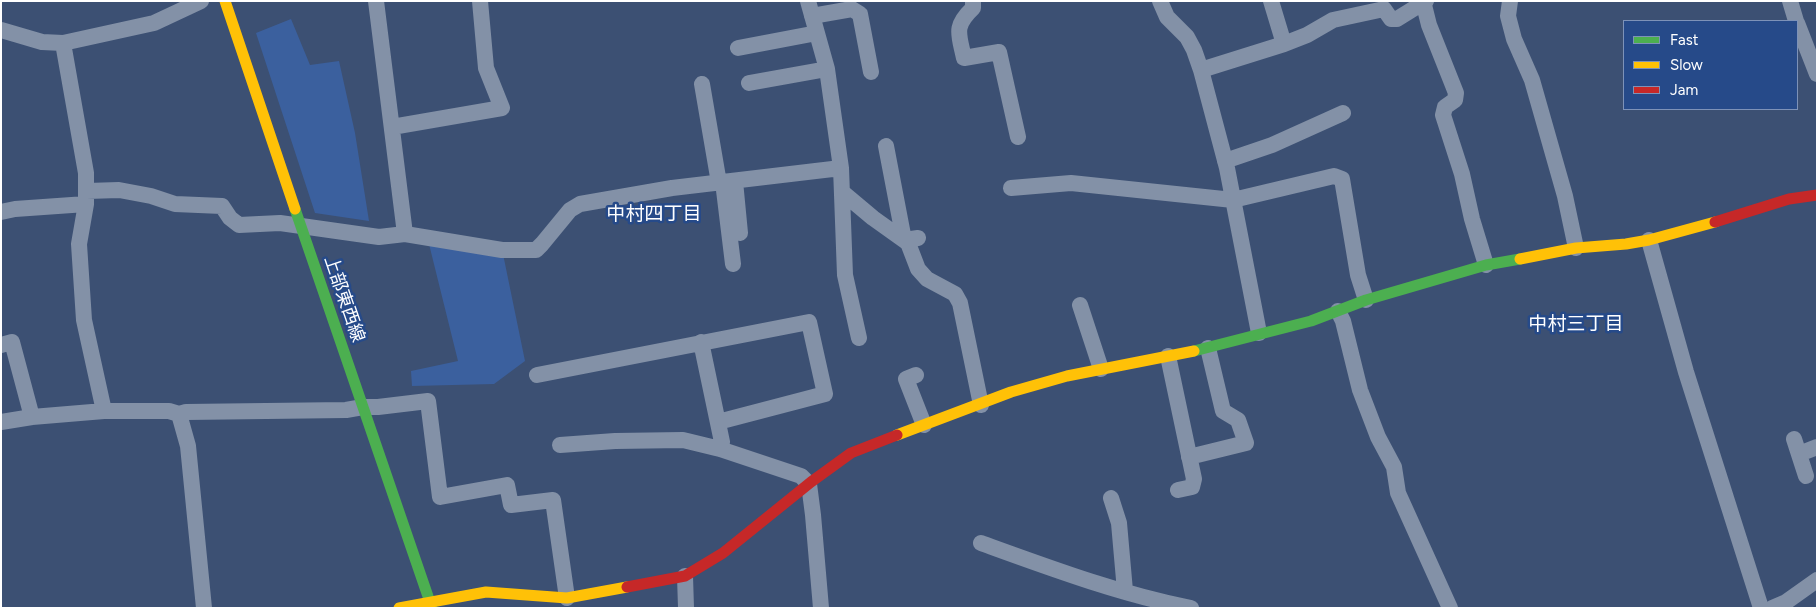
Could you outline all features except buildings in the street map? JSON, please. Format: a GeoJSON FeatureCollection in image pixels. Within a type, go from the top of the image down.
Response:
{"type":"FeatureCollection","features":[{"type":"Feature","properties":{"kind":"street"},"geometry":{"type":"LineString","coordinates":[[1,30],[42,42],[63,43],[154,23],[201,1]]}},
{"type":"Feature","properties":{"kind":"street","name":"上部東西線"},"geometry":{"type":"LineString","coordinates":[[225,1],[300,225],[432,605]]}},
{"type":"Feature","properties":{"kind":"street"},"geometry":{"type":"LineString","coordinates":[[376,1],[405,234]]}},
{"type":"Feature","properties":{"kind":"street"},"geometry":{"type":"LineString","coordinates":[[392,127],[502,108],[486,68],[480,1]]}},
{"type":"Feature","properties":{"kind":"street"},"geometry":{"type":"LineString","coordinates":[[973,1],[973,8],[962,18],[959,26],[964,58],[999,52],[1018,137]]}},
{"type":"Feature","properties":{"kind":"street"},"geometry":{"type":"LineString","coordinates":[[1160,1],[1167,17],[1187,37],[1201,70],[1225,161],[1259,333]]}},
{"type":"Feature","properties":{"kind":"street"},"geometry":{"type":"LineString","coordinates":[[1271,1],[1284,44]]}},
{"type":"Feature","properties":{"kind":"street"},"geometry":{"type":"LineString","coordinates":[[1510,1],[1508,16],[1514,39],[1532,80],[1565,196],[1576,248]]}},
{"type":"Feature","properties":{"kind":"street"},"geometry":{"type":"LineString","coordinates":[[1790,1],[1795,20]]}},
{"type":"Feature","properties":{"kind":"street"},"geometry":{"type":"LineString","coordinates":[[1201,70],[1308,35],[1333,20],[1384,9],[1391,19],[1397,19],[1424,2],[1428,25],[1456,93],[1455,100],[1445,107],[1443,115],[1462,174],[1472,219],[1486,265]]}},
{"type":"Feature","properties":{"kind":"street"},"geometry":{"type":"LineString","coordinates":[[859,338],[846,275],[841,168],[827,69],[810,9],[852,9],[860,14],[871,72]]}},
{"type":"Feature","properties":{"kind":"street"},"geometry":{"type":"LineString","coordinates":[[1798,27],[1817,74]]}},
{"type":"Feature","properties":{"kind":"street"},"geometry":{"type":"LineString","coordinates":[[738,48],[817,33]]}},
{"type":"Feature","properties":{"kind":"street"},"geometry":{"type":"LineString","coordinates":[[63,43],[86,173],[87,197],[79,244],[84,320],[104,411]]}},
{"type":"Feature","properties":{"kind":"street"},"geometry":{"type":"LineString","coordinates":[[749,83],[827,69]]}},
{"type":"Feature","properties":{"kind":"street"},"geometry":{"type":"LineString","coordinates":[[702,84],[726,182],[738,263]]}},
{"type":"Feature","properties":{"kind":"street"},"geometry":{"type":"LineString","coordinates":[[1225,161],[1272,145],[1343,112]]}},
{"type":"Feature","properties":{"kind":"street"},"geometry":{"type":"LineString","coordinates":[[886,146],[911,239],[908,243],[918,269],[927,279],[955,294],[960,303],[981,405]]}},
{"type":"Feature","properties":{"kind":"street"},"geometry":{"type":"LineString","coordinates":[[1,212],[119,190],[151,196],[175,204],[222,206],[230,218],[239,225],[280,223],[379,237],[405,234],[502,250],[536,250],[570,210],[580,204],[672,188],[841,168]]}},
{"type":"Feature","properties":{"kind":"street"},"geometry":{"type":"LineString","coordinates":[[1011,188],[1071,183],[1233,200],[1334,176],[1342,179],[1358,275],[1366,300]]}},
{"type":"Feature","properties":{"kind":"street"},"geometry":{"type":"LineString","coordinates":[[842,192],[872,218],[911,239]]}},
{"type":"Feature","properties":{"kind":"street"},"geometry":{"type":"LineString","coordinates":[[399,608],[432,605],[486,592],[567,598],[685,576],[723,553],[851,453],[1030,387],[1067,376],[1208,348],[1259,333],[1311,321],[1366,300],[1486,265],[1576,248],[1649,240],[1789,199],[1817,195]]}},
{"type":"Feature","properties":{"kind":"street"},"geometry":{"type":"LineString","coordinates":[[1649,240],[1686,372],[1761,608]]}},
{"type":"Feature","properties":{"kind":"street"},"geometry":{"type":"LineString","coordinates":[[1080,305],[1102,369]]}},
{"type":"Feature","properties":{"kind":"street"},"geometry":{"type":"LineString","coordinates":[[1338,311],[1343,321],[1360,390],[1378,437],[1394,467],[1398,493],[1450,608]]}},
{"type":"Feature","properties":{"kind":"street"},"geometry":{"type":"LineString","coordinates":[[537,374],[809,322],[825,394],[718,422]]}},
{"type":"Feature","properties":{"kind":"street"},"geometry":{"type":"LineString","coordinates":[[1,344],[12,342],[32,417]]}},
{"type":"Feature","properties":{"kind":"street"},"geometry":{"type":"LineString","coordinates":[[701,342],[722,442],[720,449]]}},
{"type":"Feature","properties":{"kind":"street"},"geometry":{"type":"LineString","coordinates":[[1189,458],[1246,443],[1238,420],[1223,411],[1208,348]]}},
{"type":"Feature","properties":{"kind":"street"},"geometry":{"type":"LineString","coordinates":[[1168,356],[1194,479],[1192,487],[1178,490]]}},
{"type":"Feature","properties":{"kind":"street"},"geometry":{"type":"LineString","coordinates":[[916,374],[906,379],[924,425]]}},
{"type":"Feature","properties":{"kind":"street"},"geometry":{"type":"LineString","coordinates":[[1,422],[32,417],[104,411],[169,411],[178,414],[186,412],[346,410],[363,406],[378,408],[428,401],[440,497],[507,485],[511,505],[552,500],[567,598]]}},
{"type":"Feature","properties":{"kind":"street"},"geometry":{"type":"LineString","coordinates":[[178,414],[188,446],[204,608]]}},
{"type":"Feature","properties":{"kind":"street"},"geometry":{"type":"LineString","coordinates":[[560,445],[615,441],[683,440],[720,449],[801,476],[809,484],[814,515],[821,608]]}},
{"type":"Feature","properties":{"kind":"street"},"geometry":{"type":"LineString","coordinates":[[1806,476],[1796,446],[1817,447]]}},
{"type":"Feature","properties":{"kind":"street"},"geometry":{"type":"LineString","coordinates":[[1111,498],[1119,523],[1130,598]]}},
{"type":"Feature","properties":{"kind":"street"},"geometry":{"type":"LineString","coordinates":[[982,543],[1130,598],[1183,607]]}},
{"type":"Feature","properties":{"kind":"street"},"geometry":{"type":"LineString","coordinates":[[685,576],[686,608]]}},
{"type":"Feature","properties":{"kind":"street"},"geometry":{"type":"LineString","coordinates":[[1772,608],[1786,602],[1817,580]]}},
{"type":"Feature","properties":{"kind":"shaded area"},"geometry":{"type":"Polygon","coordinates":[[[291,19],[310,65],[339,61],[355,133],[369,221],[315,213],[256,33],[291,19]]]}},
{"type":"Feature","properties":{"kind":"shaded area"},"geometry":{"type":"Polygon","coordinates":[[[429,244],[503,254],[525,361],[494,384],[412,386],[411,371],[458,361],[429,244]]]}},
{"type":"Feature","properties":{"kind":"traffic: fast"},"geometry":{"type":"LineString","coordinates":[[295,209],[432,608]]}},
{"type":"Feature","properties":{"kind":"traffic: fast"},"geometry":{"type":"LineString","coordinates":[[1194,351],[1311,321],[1366,300],[1486,265],[1520,259]]}},
{"type":"Feature","properties":{"kind":"traffic: slow"},"geometry":{"type":"LineString","coordinates":[[225,1],[295,209]]}},
{"type":"Feature","properties":{"kind":"traffic: slow"},"geometry":{"type":"LineString","coordinates":[[1520,259],[1576,248],[1649,240],[1715,222]]}},
{"type":"Feature","properties":{"kind":"traffic: slow"},"geometry":{"type":"LineString","coordinates":[[897,435],[1011,392],[1067,376],[1194,351]]}},
{"type":"Feature","properties":{"kind":"traffic: slow"},"geometry":{"type":"LineString","coordinates":[[399,608],[486,592],[567,598],[627,587]]}},
{"type":"Feature","properties":{"kind":"traffic: jam"},"geometry":{"type":"LineString","coordinates":[[1715,222],[1789,199],[1817,195]]}},
{"type":"Feature","properties":{"kind":"traffic: jam"},"geometry":{"type":"LineString","coordinates":[[627,587],[685,576],[723,553],[811,482],[851,453],[897,435]]}},
{"type":"Feature","properties":{"kind":"district","name":"中村四丁目"},"geometry":{"type":"Point","coordinates":[654,214]}},
{"type":"Feature","properties":{"kind":"district","name":"中村三丁目"},"geometry":{"type":"Point","coordinates":[1576,324]}}]}
